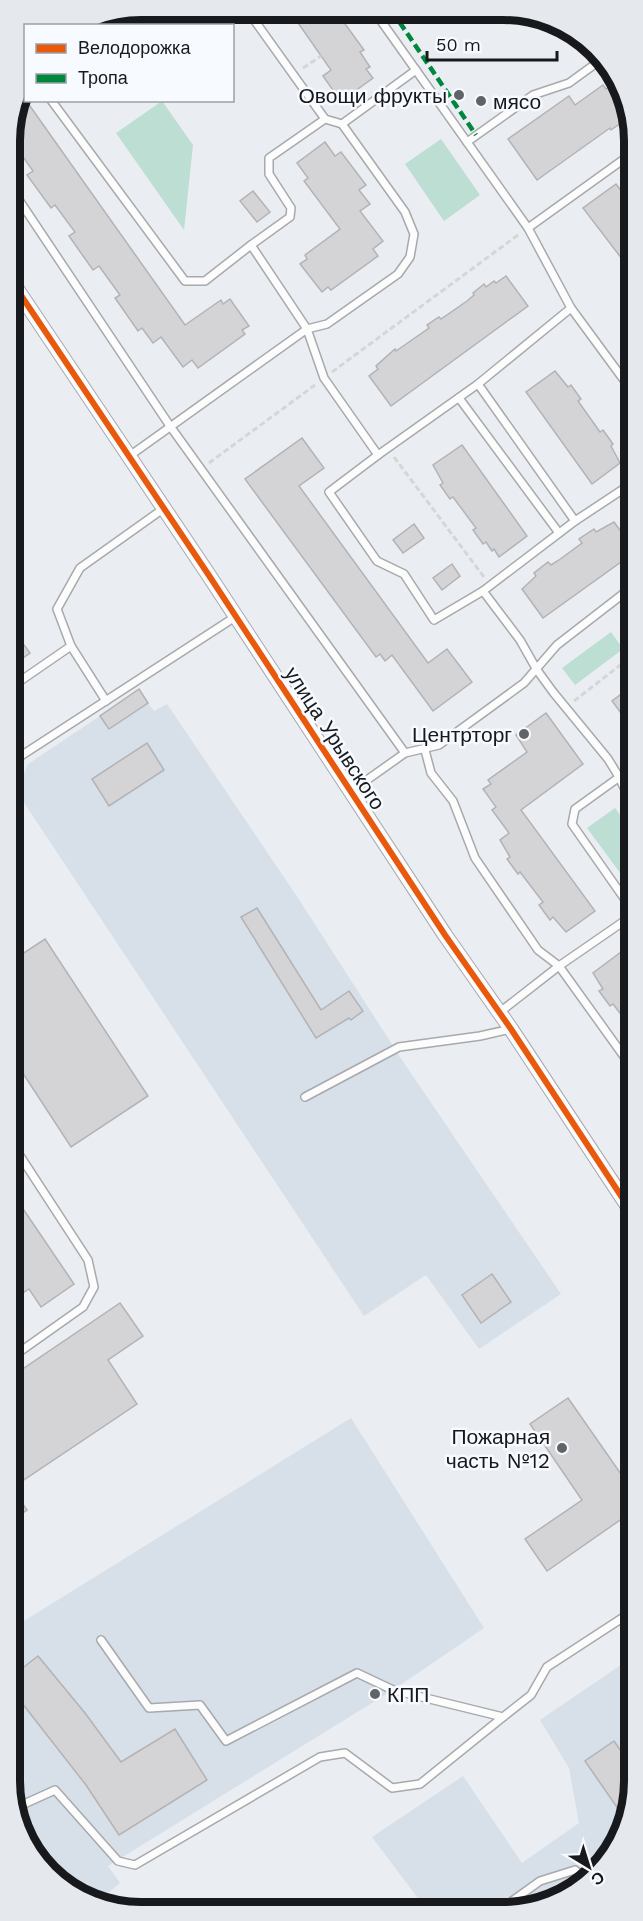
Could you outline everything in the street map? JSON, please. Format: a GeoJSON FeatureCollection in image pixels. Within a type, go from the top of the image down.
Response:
{"type":"FeatureCollection","features":[{"type":"Feature","properties":{"kind":"street","name":"улица Урывского"},"geometry":{"type":"LineString","coordinates":[[20,295],[623,1199]]}},
{"type":"Feature","properties":{"kind":"lane"},"geometry":{"type":"LineString","coordinates":[[128,457],[307,329],[327,324],[398,274],[410,257],[414,234],[405,212],[342,124],[326,119],[254,20]]}},
{"type":"Feature","properties":{"kind":"lane"},"geometry":{"type":"LineString","coordinates":[[381,20],[528,228],[572,308],[624,380]]}},
{"type":"Feature","properties":{"kind":"lane"},"geometry":{"type":"LineString","coordinates":[[467,142],[533,95],[569,83],[596,64]]}},
{"type":"Feature","properties":{"kind":"lane"},"geometry":{"type":"LineString","coordinates":[[342,124],[416,70]]}},
{"type":"Feature","properties":{"kind":"lane"},"geometry":{"type":"LineString","coordinates":[[52,102],[185,281],[205,281],[290,217],[291,208],[269,174],[269,158],[326,119]]}},
{"type":"Feature","properties":{"kind":"lane"},"geometry":{"type":"LineString","coordinates":[[528,228],[624,160]]}},
{"type":"Feature","properties":{"kind":"lane"},"geometry":{"type":"LineString","coordinates":[[20,201],[200,469],[405,753]]}},
{"type":"Feature","properties":{"kind":"lane"},"geometry":{"type":"LineString","coordinates":[[251,245],[307,329],[324,378],[378,455]]}},
{"type":"Feature","properties":{"kind":"lane"},"geometry":{"type":"LineString","coordinates":[[572,308],[478,384],[329,492],[377,561],[404,574],[434,620],[483,591],[575,521],[624,489]]}},
{"type":"Feature","properties":{"kind":"lane"},"geometry":{"type":"LineString","coordinates":[[478,384],[575,521]]}},
{"type":"Feature","properties":{"kind":"lane"},"geometry":{"type":"LineString","coordinates":[[459,398],[559,533]]}},
{"type":"Feature","properties":{"kind":"lane"},"geometry":{"type":"LineString","coordinates":[[106,701],[71,646],[57,609],[80,568],[163,509]]}},
{"type":"Feature","properties":{"kind":"lane"},"geometry":{"type":"LineString","coordinates":[[483,591],[520,640],[537,670],[565,708],[608,759],[624,787]]}},
{"type":"Feature","properties":{"kind":"lane"},"geometry":{"type":"LineString","coordinates":[[350,792],[405,753],[440,745],[524,683],[557,645],[624,594]]}},
{"type":"Feature","properties":{"kind":"lane"},"geometry":{"type":"LineString","coordinates":[[20,754],[235,617]]}},
{"type":"Feature","properties":{"kind":"lane"},"geometry":{"type":"LineString","coordinates":[[20,681],[71,646]]}},
{"type":"Feature","properties":{"kind":"lane"},"geometry":{"type":"LineString","coordinates":[[425,750],[431,773],[453,801],[475,858],[538,950],[559,966],[623,1056]]}},
{"type":"Feature","properties":{"kind":"lane"},"geometry":{"type":"LineString","coordinates":[[624,774],[575,809],[572,824],[624,899]]}},
{"type":"Feature","properties":{"kind":"lane"},"geometry":{"type":"LineString","coordinates":[[500,1012],[624,920]]}},
{"type":"Feature","properties":{"kind":"lane"},"geometry":{"type":"LineString","coordinates":[[304,1097],[399,1047],[480,1036],[511,1029]]}},
{"type":"Feature","properties":{"kind":"lane"},"geometry":{"type":"LineString","coordinates":[[20,1156],[88,1260],[94,1287],[83,1307],[20,1352]]}},
{"type":"Feature","properties":{"kind":"lane"},"geometry":{"type":"LineString","coordinates":[[22,1805],[56,1790],[118,1861],[135,1865],[320,1757],[345,1753],[392,1788],[420,1784],[531,1695],[547,1667],[623,1617]]}},
{"type":"Feature","properties":{"kind":"lane"},"geometry":{"type":"LineString","coordinates":[[101,1640],[149,1708],[200,1705],[226,1741],[357,1673],[393,1690],[503,1717]]}},
{"type":"Feature","properties":{"kind":"lane"},"geometry":{"type":"LineString","coordinates":[[513,1901],[540,1881],[575,1870],[579,1874]]}},
{"type":"Feature","properties":{"kind":"path"},"geometry":{"type":"LineString","coordinates":[[294,75],[321,56]]}},
{"type":"Feature","properties":{"kind":"path"},"geometry":{"type":"LineString","coordinates":[[200,469],[528,228]]}},
{"type":"Feature","properties":{"kind":"path"},"geometry":{"type":"LineString","coordinates":[[388,448],[490,586]]}},
{"type":"Feature","properties":{"kind":"path"},"geometry":{"type":"LineString","coordinates":[[565,708],[624,662]]}},
{"type":"Feature","properties":{"kind":"shaded area"},"geometry":{"type":"Polygon","coordinates":[[[148,703],[154,711],[167,704],[298,898],[402,1060],[561,1294],[479,1349],[426,1275],[364,1316],[20,797],[20,784],[28,764],[100,716],[109,729],[148,703]]]}},
{"type":"Feature","properties":{"kind":"shaded area"},"geometry":{"type":"Polygon","coordinates":[[[351,1418],[484,1628],[393,1690],[108,1866],[120,1883],[108,1893],[113,1898],[87,1889],[61,1872],[44,1854],[26,1820],[20,1781],[20,1623],[351,1418]]]}},
{"type":"Feature","properties":{"kind":"shaded area"},"geometry":{"type":"Polygon","coordinates":[[[623,1663],[623,1789],[617,1820],[603,1848],[582,1872],[570,1881],[534,1897],[503,1902],[421,1902],[372,1837],[463,1776],[522,1863],[579,1823],[569,1768],[540,1720],[623,1663]]]}},
{"type":"Feature","properties":{"kind":"green space"},"geometry":{"type":"Polygon","coordinates":[[[163,102],[193,145],[184,230],[116,133],[163,102]]]}},
{"type":"Feature","properties":{"kind":"green space"},"geometry":{"type":"Polygon","coordinates":[[[441,139],[480,195],[444,221],[405,164],[441,139]]]}},
{"type":"Feature","properties":{"kind":"green space"},"geometry":{"type":"Polygon","coordinates":[[[611,632],[623,649],[575,685],[562,668],[611,632]]]}},
{"type":"Feature","properties":{"kind":"green space"},"geometry":{"type":"Polygon","coordinates":[[[615,808],[624,820],[624,878],[587,828],[615,808]]]}},
{"type":"Feature","properties":{"kind":"building"},"geometry":{"type":"Polygon","coordinates":[[[296,20],[342,20],[364,50],[360,52],[370,67],[366,69],[373,78],[348,96],[344,91],[337,96],[323,76],[331,70],[296,20]]]}},
{"type":"Feature","properties":{"kind":"building"},"geometry":{"type":"Polygon","coordinates":[[[603,85],[606,89],[610,86],[614,94],[622,122],[611,130],[610,128],[537,180],[508,139],[569,96],[575,105],[603,85]]]}},
{"type":"Feature","properties":{"kind":"building"},"geometry":{"type":"Polygon","coordinates":[[[26,102],[185,325],[221,300],[223,304],[230,299],[249,326],[242,330],[245,334],[198,368],[192,360],[183,367],[161,337],[153,343],[142,328],[138,331],[115,298],[120,295],[99,266],[93,270],[69,236],[75,232],[55,205],[51,208],[27,175],[33,171],[20,153],[20,132],[26,102]]]}},
{"type":"Feature","properties":{"kind":"building"},"geometry":{"type":"Polygon","coordinates":[[[325,142],[335,156],[341,152],[366,185],[359,190],[370,204],[360,211],[383,241],[373,249],[378,256],[331,290],[328,287],[322,292],[300,264],[307,259],[305,255],[340,229],[304,181],[308,178],[297,163],[325,142]]]}},
{"type":"Feature","properties":{"kind":"building"},"geometry":{"type":"Polygon","coordinates":[[[616,184],[624,194],[624,261],[583,208],[616,184]]]}},
{"type":"Feature","properties":{"kind":"building"},"geometry":{"type":"Polygon","coordinates":[[[253,191],[270,212],[257,222],[240,201],[253,191]]]}},
{"type":"Feature","properties":{"kind":"building"},"geometry":{"type":"Polygon","coordinates":[[[506,276],[528,306],[391,406],[369,376],[378,369],[376,366],[395,349],[396,351],[429,328],[427,325],[439,317],[441,319],[467,301],[484,284],[486,287],[506,276]]]}},
{"type":"Feature","properties":{"kind":"building"},"geometry":{"type":"Polygon","coordinates":[[[555,371],[568,387],[571,385],[581,399],[578,401],[600,432],[603,430],[613,444],[611,446],[620,463],[592,484],[526,392],[555,371]]]}},
{"type":"Feature","properties":{"kind":"building"},"geometry":{"type":"Polygon","coordinates":[[[302,438],[324,468],[299,486],[428,663],[447,649],[472,682],[433,711],[392,655],[385,661],[380,654],[376,657],[245,479],[302,438]]]}},
{"type":"Feature","properties":{"kind":"building"},"geometry":{"type":"Polygon","coordinates":[[[462,445],[527,536],[499,557],[486,542],[483,544],[473,530],[476,528],[453,497],[450,499],[440,485],[443,483],[433,465],[462,445]]]}},
{"type":"Feature","properties":{"kind":"building"},"geometry":{"type":"Polygon","coordinates":[[[614,522],[624,536],[624,560],[543,618],[522,589],[536,576],[534,573],[548,562],[551,565],[559,560],[582,543],[579,539],[594,529],[596,532],[614,522]]]}},
{"type":"Feature","properties":{"kind":"building"},"geometry":{"type":"Polygon","coordinates":[[[414,524],[424,538],[403,553],[393,540],[414,524]]]}},
{"type":"Feature","properties":{"kind":"building"},"geometry":{"type":"Polygon","coordinates":[[[452,564],[460,576],[442,590],[433,578],[452,564]]]}},
{"type":"Feature","properties":{"kind":"building"},"geometry":{"type":"Polygon","coordinates":[[[20,640],[30,653],[20,660],[20,640]]]}},
{"type":"Feature","properties":{"kind":"building"},"geometry":{"type":"Polygon","coordinates":[[[139,689],[148,703],[109,729],[100,716],[139,689]]]}},
{"type":"Feature","properties":{"kind":"building"},"geometry":{"type":"Polygon","coordinates":[[[624,692],[624,717],[612,701],[624,692]]]}},
{"type":"Feature","properties":{"kind":"building"},"geometry":{"type":"Polygon","coordinates":[[[546,713],[583,764],[521,810],[595,911],[566,932],[553,917],[550,920],[539,905],[543,902],[507,859],[510,857],[500,840],[509,833],[492,810],[496,807],[483,789],[491,784],[488,780],[527,752],[516,735],[546,713]]]}},
{"type":"Feature","properties":{"kind":"building"},"geometry":{"type":"Polygon","coordinates":[[[147,743],[164,770],[109,806],[92,779],[147,743]]]}},
{"type":"Feature","properties":{"kind":"building"},"geometry":{"type":"Polygon","coordinates":[[[257,908],[321,1010],[349,991],[363,1011],[351,1020],[349,1018],[316,1038],[241,917],[257,908]]]}},
{"type":"Feature","properties":{"kind":"building"},"geometry":{"type":"Polygon","coordinates":[[[45,939],[148,1096],[71,1147],[20,1069],[20,955],[45,939]]]}},
{"type":"Feature","properties":{"kind":"building"},"geometry":{"type":"Polygon","coordinates":[[[621,952],[624,955],[623,1018],[613,1004],[610,1006],[599,991],[603,989],[593,973],[621,952]]]}},
{"type":"Feature","properties":{"kind":"building"},"geometry":{"type":"Polygon","coordinates":[[[20,1204],[74,1284],[41,1307],[29,1289],[20,1295],[20,1204]]]}},
{"type":"Feature","properties":{"kind":"building"},"geometry":{"type":"Polygon","coordinates":[[[492,1274],[511,1302],[481,1323],[462,1295],[492,1274]]]}},
{"type":"Feature","properties":{"kind":"building"},"geometry":{"type":"Polygon","coordinates":[[[120,1303],[143,1336],[108,1360],[137,1404],[20,1483],[20,1371],[120,1303]]]}},
{"type":"Feature","properties":{"kind":"building"},"geometry":{"type":"Polygon","coordinates":[[[568,1398],[623,1477],[623,1518],[547,1571],[525,1539],[582,1500],[530,1424],[568,1398]]]}},
{"type":"Feature","properties":{"kind":"building"},"geometry":{"type":"Polygon","coordinates":[[[20,1500],[27,1510],[20,1515],[20,1500]]]}},
{"type":"Feature","properties":{"kind":"building"},"geometry":{"type":"Polygon","coordinates":[[[38,1656],[85,1713],[121,1762],[175,1729],[207,1780],[119,1835],[86,1785],[20,1701],[20,1670],[38,1656]]]}},
{"type":"Feature","properties":{"kind":"building"},"geometry":{"type":"Polygon","coordinates":[[[614,1741],[623,1754],[623,1789],[619,1811],[585,1761],[614,1741]]]}},
{"type":"Feature","properties":{"kind":"marked path"},"geometry":{"type":"LineString","coordinates":[[398,20],[476,135]]}},
{"type":"Feature","properties":{"kind":"cycle path"},"geometry":{"type":"LineString","coordinates":[[20,294],[208,574],[445,935],[511,1029],[623,1199]]}},
{"type":"Feature","properties":{"kind":"place","name":"Овощи фрукты"},"geometry":{"type":"Point","coordinates":[459,95]}},
{"type":"Feature","properties":{"kind":"place","name":"мясо"},"geometry":{"type":"Point","coordinates":[481,101]}},
{"type":"Feature","properties":{"kind":"place","name":"Центрторг"},"geometry":{"type":"Point","coordinates":[524,734]}},
{"type":"Feature","properties":{"kind":"place","name":"Пожарная часть №12"},"geometry":{"type":"Point","coordinates":[562,1448]}},
{"type":"Feature","properties":{"kind":"place","name":"КПП"},"geometry":{"type":"Point","coordinates":[375,1694]}}]}
